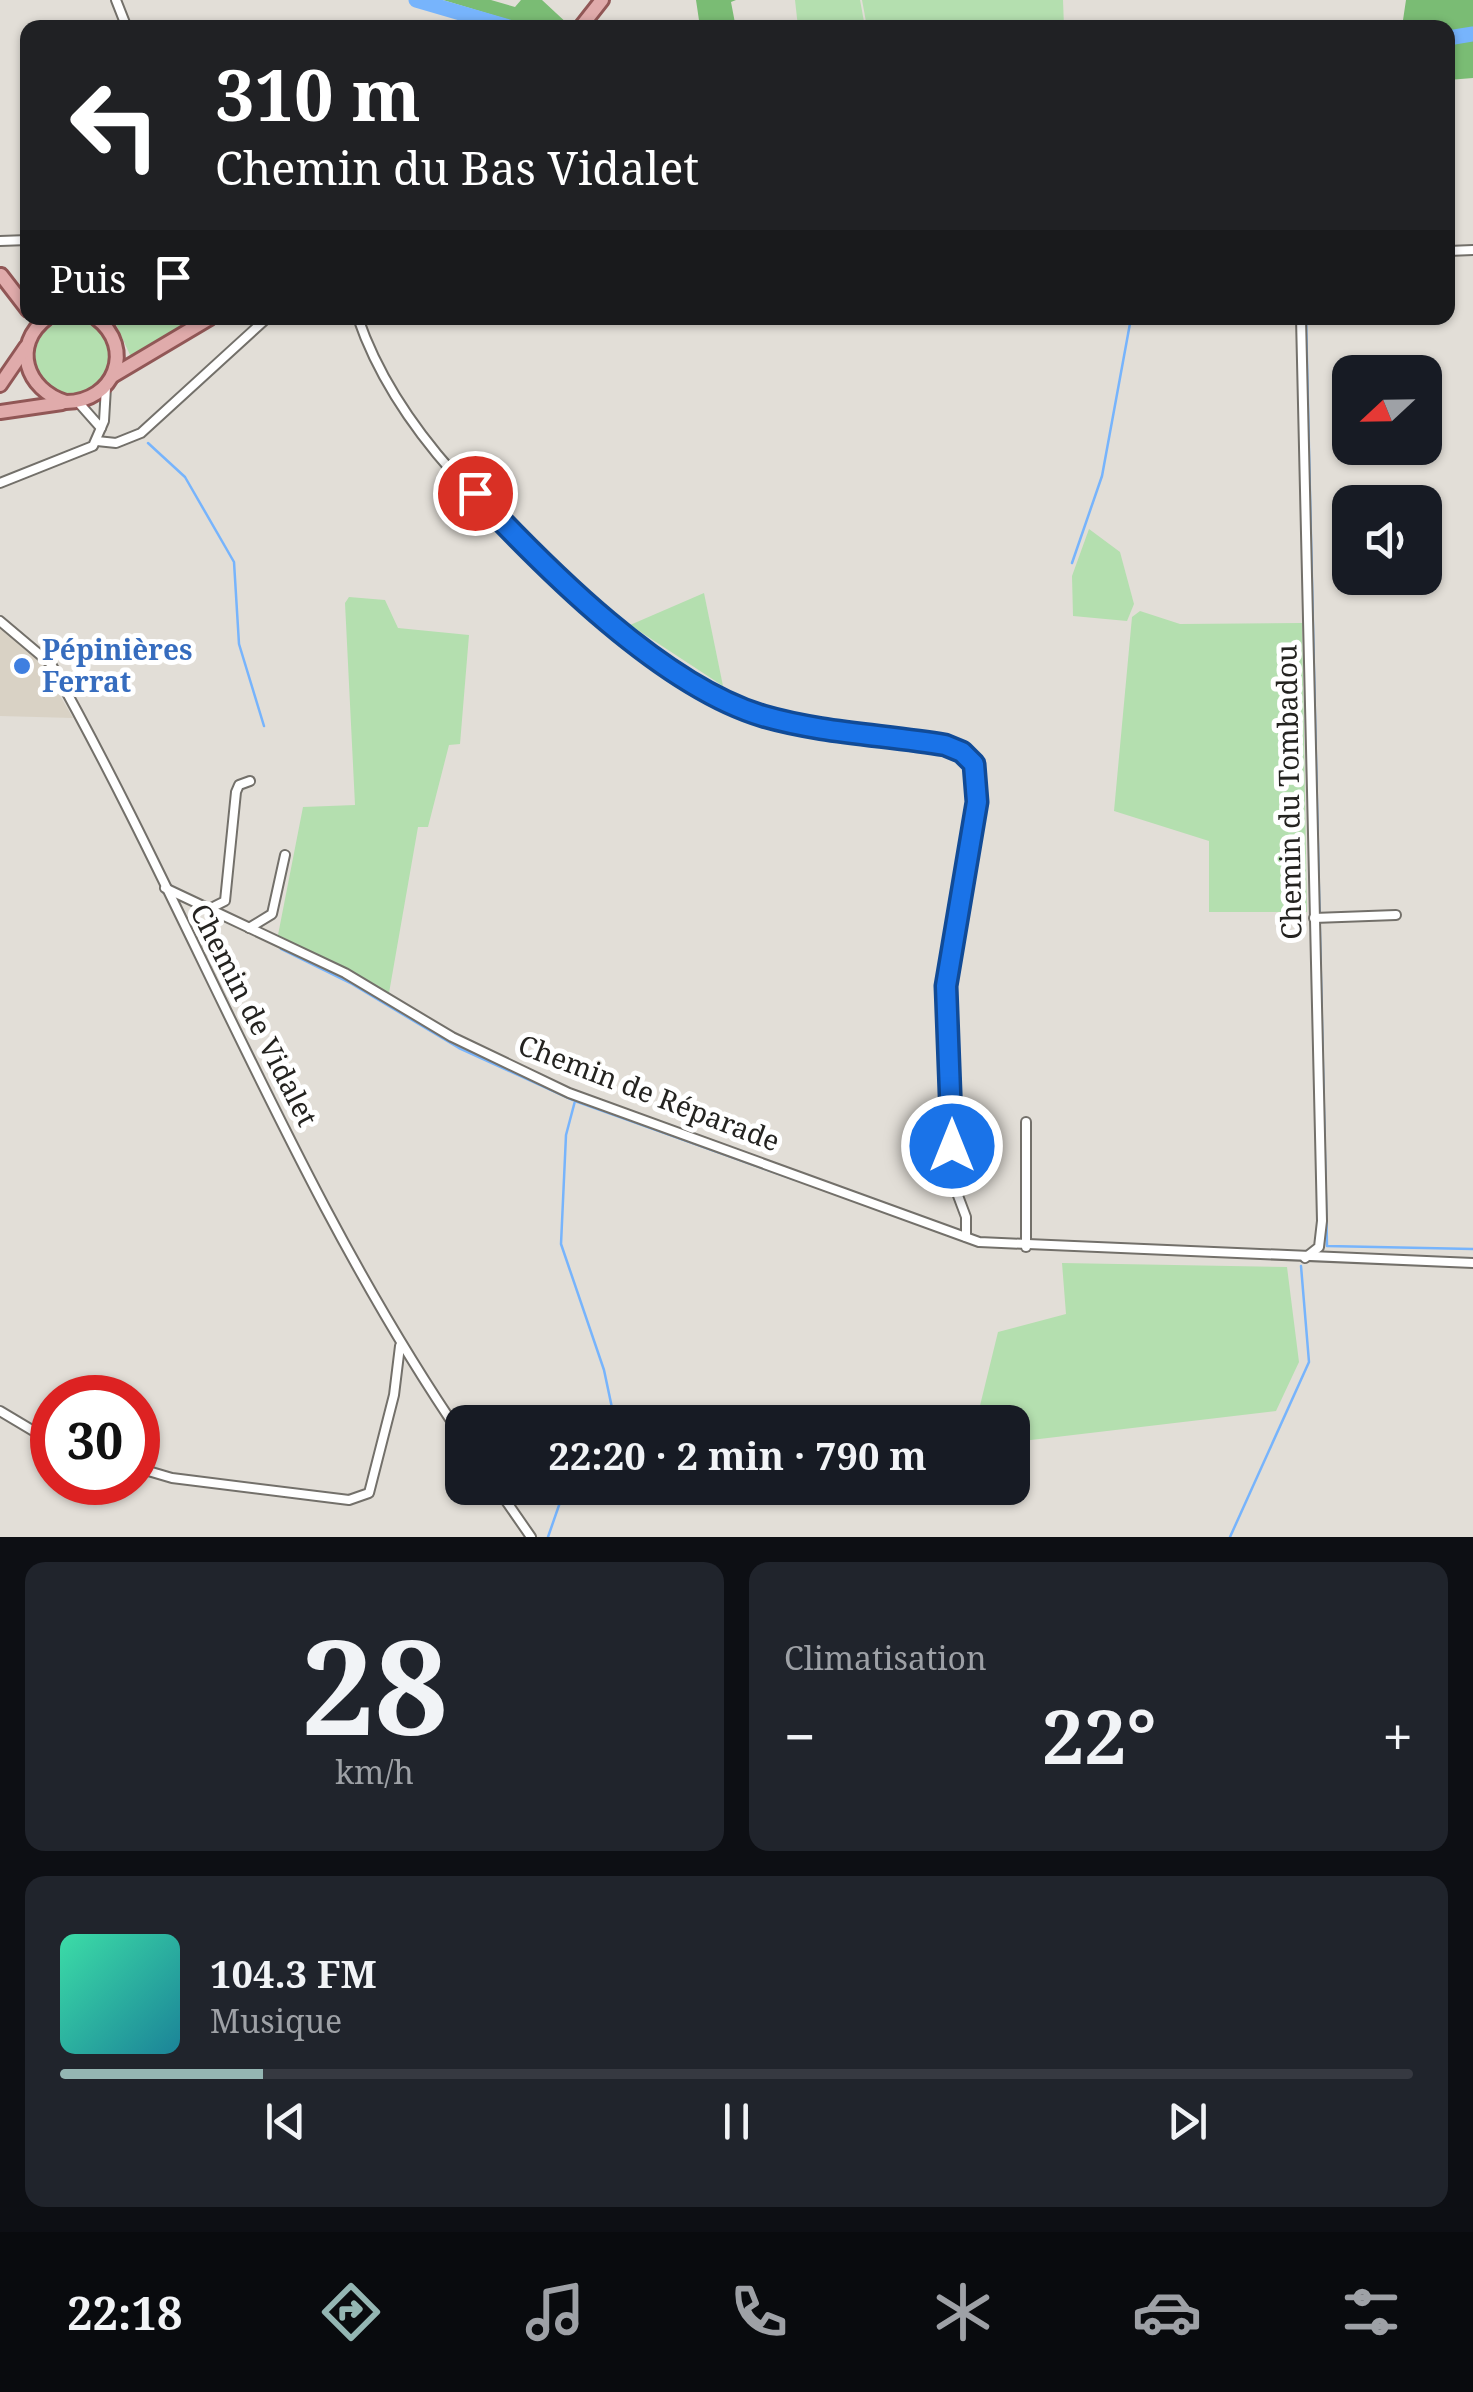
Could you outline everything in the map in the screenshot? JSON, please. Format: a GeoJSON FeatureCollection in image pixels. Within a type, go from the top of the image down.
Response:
{"type":"FeatureCollection","features":[{"type":"Feature","properties":{"kind":"main road"},"geometry":{"type":"LineString","coordinates":[[1,275],[20,300]]}},
{"type":"Feature","properties":{"kind":"main road"},"geometry":{"type":"LineString","coordinates":[[29,325],[30,376],[38,388],[72,402]]}},
{"type":"Feature","properties":{"kind":"main road"},"geometry":{"type":"LineString","coordinates":[[0,385],[41,325]]}},
{"type":"Feature","properties":{"kind":"main road"},"geometry":{"type":"LineString","coordinates":[[103,325],[117,348],[110,381]]}},
{"type":"Feature","properties":{"kind":"main road"},"geometry":{"type":"LineString","coordinates":[[0,412],[72,402],[199,325]]}},
{"type":"Feature","properties":{"kind":"street"},"geometry":{"type":"LineString","coordinates":[[97,440],[116,443],[141,434],[259,325]]}},
{"type":"Feature","properties":{"kind":"street"},"geometry":{"type":"LineString","coordinates":[[361,325],[382,377],[426,441],[524,545],[660,663],[716,698],[765,716],[945,745],[962,752],[974,764],[975,826],[946,986],[954,1115],[951,1177],[966,1218],[966,1237]]}},
{"type":"Feature","properties":{"kind":"street","name":"Chemin du Tombadou"},"geometry":{"type":"LineString","coordinates":[[1302,325],[1322,1222],[1318,1247],[1305,1258]]}},
{"type":"Feature","properties":{"kind":"street"},"geometry":{"type":"LineString","coordinates":[[0,482],[75,456],[97,440],[110,381]]}},
{"type":"Feature","properties":{"kind":"street"},"geometry":{"type":"LineString","coordinates":[[72,402],[102,430]]}},
{"type":"Feature","properties":{"kind":"street","name":"Chemin de Vidalet"},"geometry":{"type":"LineString","coordinates":[[0,621],[51,664],[343,1243],[400,1346],[445,1413]]}},
{"type":"Feature","properties":{"kind":"street"},"geometry":{"type":"LineString","coordinates":[[209,909],[225,900],[236,792],[239,785],[250,782]]}},
{"type":"Feature","properties":{"kind":"street"},"geometry":{"type":"LineString","coordinates":[[249,928],[272,914],[285,856]]}},
{"type":"Feature","properties":{"kind":"street","name":"Chemin de Réparade"},"geometry":{"type":"LineString","coordinates":[[165,888],[344,973],[452,1037],[569,1093],[966,1237],[1026,1247],[1473,1263]]}},
{"type":"Feature","properties":{"kind":"street"},"geometry":{"type":"LineString","coordinates":[[1314,918],[1396,915]]}},
{"type":"Feature","properties":{"kind":"street"},"geometry":{"type":"LineString","coordinates":[[1026,1122],[1026,1247]]}},
{"type":"Feature","properties":{"kind":"street"},"geometry":{"type":"LineString","coordinates":[[160,1474],[349,1500],[364,1497],[369,1493],[383,1441],[400,1346]]}},
{"type":"Feature","properties":{"kind":"street"},"geometry":{"type":"LineString","coordinates":[[0,1411],[30,1429]]}},
{"type":"Feature","properties":{"kind":"street"},"geometry":{"type":"LineString","coordinates":[[509,1505],[531,1537]]}},
{"type":"Feature","properties":{"kind":"shaded area","name":"Pépinières Ferrat"},"geometry":{"type":"Polygon","coordinates":[[[0,628],[38,658],[73,718],[0,716],[0,628]]]}},
{"type":"Feature","properties":{"kind":"green space"},"geometry":{"type":"Polygon","coordinates":[[[443,0],[491,0],[515,7],[521,0],[542,0],[564,20],[509,20],[443,0]]]}},
{"type":"Feature","properties":{"kind":"green space"},"geometry":{"type":"Polygon","coordinates":[[[696,0],[736,0],[731,2],[734,20],[699,20],[696,0]]]}},
{"type":"Feature","properties":{"kind":"green space"},"geometry":{"type":"Polygon","coordinates":[[[795,0],[860,0],[864,20],[797,20],[795,0]]]}},
{"type":"Feature","properties":{"kind":"green space"},"geometry":{"type":"Polygon","coordinates":[[[862,0],[1063,0],[1064,20],[866,20],[862,0]]]}},
{"type":"Feature","properties":{"kind":"green space"},"geometry":{"type":"Polygon","coordinates":[[[1406,0],[1473,0],[1473,30],[1455,33],[1455,20],[1403,20],[1406,0]]]}},
{"type":"Feature","properties":{"kind":"green space"},"geometry":{"type":"Polygon","coordinates":[[[1473,39],[1473,78],[1455,79],[1455,42],[1473,39]]]}},
{"type":"Feature","properties":{"kind":"green space"},"geometry":{"type":"Polygon","coordinates":[[[55,325],[89,325],[106,343],[106,371],[86,391],[58,391],[38,371],[38,343],[55,325]]]}},
{"type":"Feature","properties":{"kind":"green space"},"geometry":{"type":"Polygon","coordinates":[[[116,325],[188,325],[131,357],[116,325]]]}},
{"type":"Feature","properties":{"kind":"green space"},"geometry":{"type":"Polygon","coordinates":[[[1089,529],[1120,552],[1134,604],[1127,621],[1073,616],[1072,576],[1089,529]]]}},
{"type":"Feature","properties":{"kind":"green space"},"geometry":{"type":"Polygon","coordinates":[[[704,593],[723,686],[630,625],[704,593]]]}},
{"type":"Feature","properties":{"kind":"green space"},"geometry":{"type":"Polygon","coordinates":[[[349,597],[385,600],[398,628],[469,635],[460,744],[449,745],[428,827],[418,827],[389,993],[278,935],[303,807],[355,805],[345,603],[349,597]]]}},
{"type":"Feature","properties":{"kind":"green space"},"geometry":{"type":"Polygon","coordinates":[[[1140,611],[1180,624],[1302,623],[1307,912],[1209,912],[1209,841],[1114,811],[1132,617],[1140,611]]]}},
{"type":"Feature","properties":{"kind":"green space"},"geometry":{"type":"Polygon","coordinates":[[[1062,1263],[1287,1267],[1299,1362],[1276,1411],[1030,1440],[1030,1405],[980,1405],[998,1332],[1066,1314],[1062,1263]]]}},
{"type":"Feature","properties":{"kind":"waterway"},"geometry":{"type":"LineString","coordinates":[[416,0],[485,20]]}},
{"type":"Feature","properties":{"kind":"waterway"},"geometry":{"type":"LineString","coordinates":[[1455,37],[1473,34]]}},
{"type":"Feature","properties":{"kind":"waterway"},"geometry":{"type":"LineString","coordinates":[[1072,563],[1102,476],[1130,325]]}},
{"type":"Feature","properties":{"kind":"waterway"},"geometry":{"type":"LineString","coordinates":[[1306,325],[1327,1246],[1473,1249]]}},
{"type":"Feature","properties":{"kind":"waterway"},"geometry":{"type":"LineString","coordinates":[[148,443],[185,477],[234,562],[239,644],[264,726]]}},
{"type":"Feature","properties":{"kind":"waterway"},"geometry":{"type":"LineString","coordinates":[[281,949],[352,984],[459,1048],[573,1100]]}},
{"type":"Feature","properties":{"kind":"waterway"},"geometry":{"type":"LineString","coordinates":[[611,1405],[604,1370],[561,1244],[566,1135],[575,1101],[793,1179]]}},
{"type":"Feature","properties":{"kind":"waterway"},"geometry":{"type":"LineString","coordinates":[[1230,1537],[1309,1362],[1301,1266]]}},
{"type":"Feature","properties":{"kind":"waterway"},"geometry":{"type":"LineString","coordinates":[[548,1537],[559,1505]]}},
{"type":"Feature","properties":{"kind":"place","name":"Pépinières Ferrat"},"geometry":{"type":"Point","coordinates":[22,666]}},
{"type":"Feature","properties":{"kind":"route"},"geometry":{"type":"LineString","coordinates":[[475,493],[524,545],[660,663],[716,698],[765,716],[945,745],[962,752],[974,764],[975,826],[946,986],[954,1115],[952,1146]]}}]}
